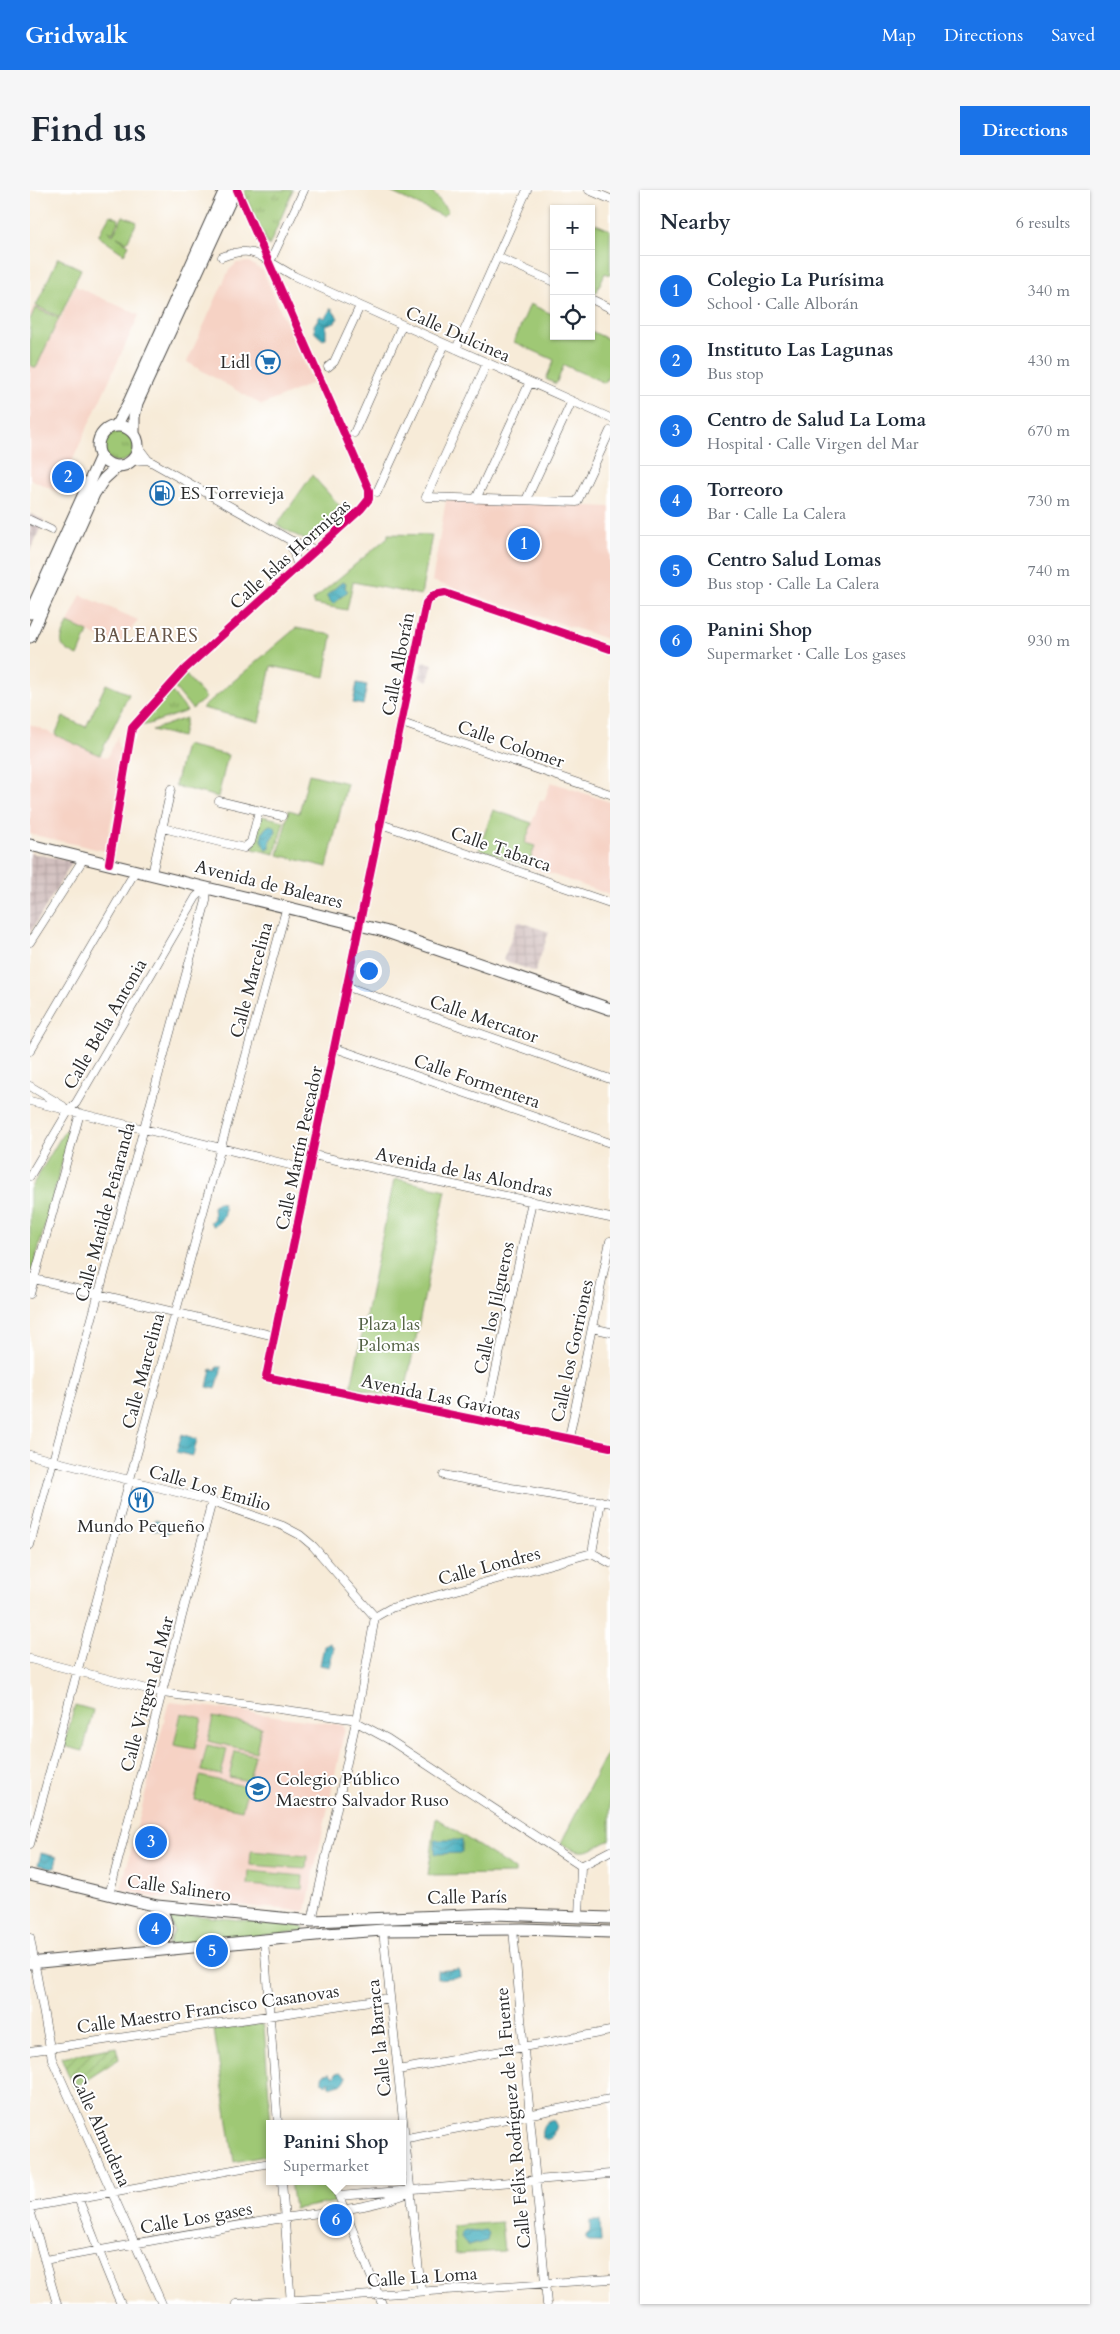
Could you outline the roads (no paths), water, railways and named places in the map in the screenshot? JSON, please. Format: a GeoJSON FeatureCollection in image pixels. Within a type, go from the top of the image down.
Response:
{"type":"FeatureCollection","features":[{"type":"Feature","properties":{"kind":"main road"},"geometry":{"type":"LineString","coordinates":[[116,426],[130,400],[225,190]]}},
{"type":"Feature","properties":{"kind":"main road"},"geometry":{"type":"LineString","coordinates":[[30,637],[94,494],[104,479],[118,466],[132,461],[139,448],[134,433],[134,417],[137,403],[236,190]]}},
{"type":"Feature","properties":{"kind":"main road"},"geometry":{"type":"LineString","coordinates":[[118,466],[111,465],[101,456],[98,450],[100,437],[109,428],[116,426],[126,427],[134,433]]}},
{"type":"Feature","properties":{"kind":"main road"},"geometry":{"type":"LineString","coordinates":[[30,614],[101,456]]}},
{"type":"Feature","properties":{"kind":"main road","name":"Avenida de Baleares"},"geometry":{"type":"LineString","coordinates":[[30,845],[361,925],[610,1009]]}},
{"type":"Feature","properties":{"kind":"main road","name":"Calle Salinero"},"geometry":{"type":"LineString","coordinates":[[30,1875],[158,1906],[325,1921]]}},
{"type":"Feature","properties":{"kind":"main road"},"geometry":{"type":"LineString","coordinates":[[158,1906],[167,1924],[166,1938],[158,1950]]}},
{"type":"Feature","properties":{"kind":"main road","name":"Calle París"},"geometry":{"type":"LineString","coordinates":[[325,1921],[401,1916],[512,1914],[610,1918]]}},
{"type":"Feature","properties":{"kind":"main road","name":"Calle Félix Rodríguez de la Fuente"},"geometry":{"type":"LineString","coordinates":[[512,1914],[513,1929]]}},
{"type":"Feature","properties":{"kind":"main road"},"geometry":{"type":"LineString","coordinates":[[325,1921],[326,1934]]}},
{"type":"Feature","properties":{"kind":"main road","name":"Calle París"},"geometry":{"type":"LineString","coordinates":[[32,1962],[383,1930],[513,1929],[610,1932]]}},
{"type":"Feature","properties":{"kind":"street","name":"Calle Islas Hormigas"},"geometry":{"type":"LineString","coordinates":[[109,863],[132,728],[185,669],[366,504],[369,490],[270,262],[236,190]]}},
{"type":"Feature","properties":{"kind":"street"},"geometry":{"type":"LineString","coordinates":[[270,262],[304,190]]}},
{"type":"Feature","properties":{"kind":"street"},"geometry":{"type":"LineString","coordinates":[[456,349],[528,190]]}},
{"type":"Feature","properties":{"kind":"street"},"geometry":{"type":"LineString","coordinates":[[589,190],[610,199]]}},
{"type":"Feature","properties":{"kind":"street","name":"Calle Dulcinea"},"geometry":{"type":"LineString","coordinates":[[222,257],[244,251],[253,252],[294,276],[610,418]]}},
{"type":"Feature","properties":{"kind":"street"},"geometry":{"type":"LineString","coordinates":[[497,257],[550,280]]}},
{"type":"Feature","properties":{"kind":"street"},"geometry":{"type":"LineString","coordinates":[[595,301],[610,308]]}},
{"type":"Feature","properties":{"kind":"street"},"geometry":{"type":"LineString","coordinates":[[328,367],[334,362],[360,306]]}},
{"type":"Feature","properties":{"kind":"street"},"geometry":{"type":"LineString","coordinates":[[354,433],[402,325]]}},
{"type":"Feature","properties":{"kind":"street"},"geometry":{"type":"LineString","coordinates":[[377,492],[445,344]]}},
{"type":"Feature","properties":{"kind":"street"},"geometry":{"type":"LineString","coordinates":[[487,363],[426,497],[577,502],[610,431]]}},
{"type":"Feature","properties":{"kind":"street"},"geometry":{"type":"LineString","coordinates":[[476,498],[530,382]]}},
{"type":"Feature","properties":{"kind":"street"},"geometry":{"type":"LineString","coordinates":[[526,500],[572,401]]}},
{"type":"Feature","properties":{"kind":"street"},"geometry":{"type":"LineString","coordinates":[[139,448],[148,460],[290,540],[316,550]]}},
{"type":"Feature","properties":{"kind":"street"},"geometry":{"type":"LineString","coordinates":[[132,461],[148,460]]}},
{"type":"Feature","properties":{"kind":"street"},"geometry":{"type":"LineString","coordinates":[[30,520],[51,530]]}},
{"type":"Feature","properties":{"kind":"street"},"geometry":{"type":"LineString","coordinates":[[290,540],[298,567]]}},
{"type":"Feature","properties":{"kind":"street","name":"Calle Alborán"},"geometry":{"type":"LineString","coordinates":[[361,925],[426,603],[434,595],[445,593],[610,649]]}},
{"type":"Feature","properties":{"kind":"street","name":"Calle Colomer"},"geometry":{"type":"LineString","coordinates":[[402,723],[610,794]]}},
{"type":"Feature","properties":{"kind":"street"},"geometry":{"type":"LineString","coordinates":[[152,874],[171,789]]}},
{"type":"Feature","properties":{"kind":"street"},"geometry":{"type":"LineString","coordinates":[[219,801],[282,816]]}},
{"type":"Feature","properties":{"kind":"street"},"geometry":{"type":"LineString","coordinates":[[162,828],[246,847],[251,842],[259,811]]}},
{"type":"Feature","properties":{"kind":"street","name":"Calle Tabarca"},"geometry":{"type":"LineString","coordinates":[[382,824],[610,903]]}},
{"type":"Feature","properties":{"kind":"street"},"geometry":{"type":"LineString","coordinates":[[30,942],[84,858]]}},
{"type":"Feature","properties":{"kind":"street"},"geometry":{"type":"LineString","coordinates":[[30,1051],[136,870]]}},
{"type":"Feature","properties":{"kind":"street","name":"Calle Bella Antonia"},"geometry":{"type":"LineString","coordinates":[[30,1176],[69,1110],[76,1103],[196,898],[207,887]]}},
{"type":"Feature","properties":{"kind":"street","name":"Calle Matilde Peñaranda"},"geometry":{"type":"LineString","coordinates":[[30,1544],[206,901],[207,887]]}},
{"type":"Feature","properties":{"kind":"street","name":"Calle Marcelina"},"geometry":{"type":"LineString","coordinates":[[30,1844],[286,906]]}},
{"type":"Feature","properties":{"kind":"street","name":"Calle Martín Pescador"},"geometry":{"type":"LineString","coordinates":[[266,1377],[361,925]]}},
{"type":"Feature","properties":{"kind":"street","name":"Calle Mercator"},"geometry":{"type":"LineString","coordinates":[[348,987],[610,1079]]}},
{"type":"Feature","properties":{"kind":"street","name":"Calle Formentera"},"geometry":{"type":"LineString","coordinates":[[335,1048],[610,1143]]}},
{"type":"Feature","properties":{"kind":"street"},"geometry":{"type":"LineString","coordinates":[[30,1086],[69,1110]]}},
{"type":"Feature","properties":{"kind":"street"},"geometry":{"type":"LineString","coordinates":[[30,1101],[310,1170]]}},
{"type":"Feature","properties":{"kind":"street"},"geometry":{"type":"LineString","coordinates":[[30,1294],[32,1278],[80,1113]]}},
{"type":"Feature","properties":{"kind":"street","name":"Avenida de las Alondras"},"geometry":{"type":"LineString","coordinates":[[313,1155],[610,1218]]}},
{"type":"Feature","properties":{"kind":"street","name":"Calle los Jilgueros"},"geometry":{"type":"LineString","coordinates":[[485,1421],[532,1201]]}},
{"type":"Feature","properties":{"kind":"street","name":"Calle los Gorriones"},"geometry":{"type":"LineString","coordinates":[[569,1438],[610,1241]]}},
{"type":"Feature","properties":{"kind":"street"},"geometry":{"type":"LineString","coordinates":[[32,1278],[275,1336]]}},
{"type":"Feature","properties":{"kind":"street"},"geometry":{"type":"LineString","coordinates":[[592,1328],[610,1332]]}},
{"type":"Feature","properties":{"kind":"street","name":"Avenida Las Gaviotas"},"geometry":{"type":"LineString","coordinates":[[266,1377],[610,1447]]}},
{"type":"Feature","properties":{"kind":"street","name":"Calle Los Emilio"},"geometry":{"type":"LineString","coordinates":[[30,1455],[212,1501],[283,1526],[300,1535],[375,1617]]}},
{"type":"Feature","properties":{"kind":"street"},"geometry":{"type":"LineString","coordinates":[[444,1475],[498,1487],[517,1487],[582,1500],[610,1503]]}},
{"type":"Feature","properties":{"kind":"street","name":"Calle Virgen del Mar"},"geometry":{"type":"LineString","coordinates":[[109,1895],[212,1501]]}},
{"type":"Feature","properties":{"kind":"street"},"geometry":{"type":"LineString","coordinates":[[601,1501],[592,1553],[610,1563]]}},
{"type":"Feature","properties":{"kind":"street","name":"Calle Londres"},"geometry":{"type":"LineString","coordinates":[[375,1617],[391,1608],[592,1553]]}},
{"type":"Feature","properties":{"kind":"street"},"geometry":{"type":"LineString","coordinates":[[312,1921],[356,1721],[375,1617]]}},
{"type":"Feature","properties":{"kind":"street"},"geometry":{"type":"LineString","coordinates":[[30,1659],[163,1693],[339,1716],[356,1721],[388,1739],[581,1866]]}},
{"type":"Feature","properties":{"kind":"street"},"geometry":{"type":"LineString","coordinates":[[581,1866],[610,1851]]}},
{"type":"Feature","properties":{"kind":"street"},"geometry":{"type":"LineString","coordinates":[[579,1917],[581,1866]]}},
{"type":"Feature","properties":{"kind":"street","name":"Calle Félix Rodríguez de la Fuente"},"geometry":{"type":"LineString","coordinates":[[513,1929],[547,2304]]}},
{"type":"Feature","properties":{"kind":"street","name":"Calle la Barraca"},"geometry":{"type":"LineString","coordinates":[[383,1930],[402,2120]]}},
{"type":"Feature","properties":{"kind":"street"},"geometry":{"type":"LineString","coordinates":[[30,1938],[32,1962]]}},
{"type":"Feature","properties":{"kind":"street"},"geometry":{"type":"LineString","coordinates":[[264,1940],[278,2120]]}},
{"type":"Feature","properties":{"kind":"street","name":"Calle Almudena"},"geometry":{"type":"LineString","coordinates":[[32,1962],[52,2059],[162,2304]]}},
{"type":"Feature","properties":{"kind":"street","name":"Calle Maestro Francisco Casanovas"},"geometry":{"type":"LineString","coordinates":[[30,2051],[390,1998]]}},
{"type":"Feature","properties":{"kind":"street"},"geometry":{"type":"LineString","coordinates":[[398,2070],[610,2031]]}},
{"type":"Feature","properties":{"kind":"street"},"geometry":{"type":"LineString","coordinates":[[406,2139],[610,2099]]}},
{"type":"Feature","properties":{"kind":"street","name":"Calle la Barraca"},"geometry":{"type":"LineString","coordinates":[[406,2154],[421,2291]]}},
{"type":"Feature","properties":{"kind":"street"},"geometry":{"type":"LineString","coordinates":[[57,2304],[30,2209],[78,2198],[266,2164]]}},
{"type":"Feature","properties":{"kind":"street","name":"Calle Los gases"},"geometry":{"type":"LineString","coordinates":[[339,2196],[411,2192],[610,2174]]}},
{"type":"Feature","properties":{"kind":"street"},"geometry":{"type":"LineString","coordinates":[[282,2185],[291,2302]]}},
{"type":"Feature","properties":{"kind":"street"},"geometry":{"type":"LineString","coordinates":[[335,2185],[382,2304]]}},
{"type":"Feature","properties":{"kind":"street","name":"Calle Los gases"},"geometry":{"type":"LineString","coordinates":[[45,2260],[284,2218],[345,2210],[384,2201],[411,2192]]}},
{"type":"Feature","properties":{"kind":"street"},"geometry":{"type":"LineString","coordinates":[[78,2198],[100,2250],[103,2263],[122,2304]]}},
{"type":"Feature","properties":{"kind":"street","name":"Calle La Loma"},"geometry":{"type":"LineString","coordinates":[[236,2304],[360,2300],[378,2295],[421,2291],[610,2279]]}},
{"type":"Feature","properties":{"kind":"water"},"geometry":{"type":"Polygon","coordinates":[[[331,308],[338,318],[335,322],[326,325],[326,338],[323,340],[315,333],[314,325],[320,316],[325,318],[331,308]]]}},
{"type":"Feature","properties":{"kind":"water"},"geometry":{"type":"Polygon","coordinates":[[[342,582],[346,583],[345,588],[348,591],[333,604],[326,596],[342,582]]]}},
{"type":"Feature","properties":{"kind":"water"},"geometry":{"type":"Polygon","coordinates":[[[357,683],[367,685],[363,705],[353,703],[357,683]]]}},
{"type":"Feature","properties":{"kind":"water"},"geometry":{"type":"Polygon","coordinates":[[[270,825],[275,827],[276,832],[270,840],[270,848],[266,849],[262,842],[262,836],[265,829],[270,825]]]}},
{"type":"Feature","properties":{"kind":"water"},"geometry":{"type":"Polygon","coordinates":[[[217,1202],[222,1203],[224,1206],[224,1213],[221,1220],[213,1226],[210,1222],[214,1218],[213,1207],[217,1202]]]}},
{"type":"Feature","properties":{"kind":"water"},"geometry":{"type":"Polygon","coordinates":[[[217,1367],[222,1367],[216,1389],[207,1387],[211,1369],[216,1370],[217,1367]]]}},
{"type":"Feature","properties":{"kind":"water"},"geometry":{"type":"Polygon","coordinates":[[[182,1434],[197,1439],[193,1456],[176,1452],[182,1434]]]}},
{"type":"Feature","properties":{"kind":"water"},"geometry":{"type":"Polygon","coordinates":[[[154,1520],[170,1524],[171,1531],[167,1533],[152,1529],[154,1520]]]}},
{"type":"Feature","properties":{"kind":"water"},"geometry":{"type":"Polygon","coordinates":[[[330,1643],[334,1648],[329,1667],[320,1665],[324,1646],[330,1643]]]}},
{"type":"Feature","properties":{"kind":"water"},"geometry":{"type":"Polygon","coordinates":[[[435,1840],[462,1840],[462,1853],[435,1854],[435,1840]]]}},
{"type":"Feature","properties":{"kind":"water"},"geometry":{"type":"Polygon","coordinates":[[[41,1853],[57,1857],[55,1868],[38,1865],[41,1853]]]}},
{"type":"Feature","properties":{"kind":"water"},"geometry":{"type":"Polygon","coordinates":[[[459,1969],[460,1977],[437,1979],[437,1971],[459,1969]]]}},
{"type":"Feature","properties":{"kind":"water"},"geometry":{"type":"Polygon","coordinates":[[[340,2072],[347,2077],[343,2083],[330,2087],[329,2081],[326,2085],[322,2082],[324,2074],[330,2073],[334,2077],[336,2073],[340,2072]]]}},
{"type":"Feature","properties":{"kind":"water"},"geometry":{"type":"Polygon","coordinates":[[[550,2120],[554,2121],[556,2125],[552,2138],[547,2140],[542,2137],[542,2131],[544,2125],[550,2120]]]}},
{"type":"Feature","properties":{"kind":"water"},"geometry":{"type":"Polygon","coordinates":[[[590,2221],[600,2221],[601,2242],[589,2242],[586,2239],[586,2235],[590,2231],[590,2221]]]}},
{"type":"Feature","properties":{"kind":"water"},"geometry":{"type":"Polygon","coordinates":[[[466,2230],[475,2232],[485,2230],[489,2233],[487,2241],[468,2246],[461,2237],[461,2232],[466,2230]]]}},
{"type":"Feature","properties":{"kind":"place","name":"Lidl"},"geometry":{"type":"Point","coordinates":[268,362]}},
{"type":"Feature","properties":{"kind":"place","name":"Instituto Las Lagunas"},"geometry":{"type":"Point","coordinates":[68,477]}},
{"type":"Feature","properties":{"kind":"place","name":"ES Torrevieja"},"geometry":{"type":"Point","coordinates":[162,493]}},
{"type":"Feature","properties":{"kind":"place","name":"Colegio La Purísima"},"geometry":{"type":"Point","coordinates":[524,544]}},
{"type":"Feature","properties":{"kind":"place","name":"Mundo Pequeño"},"geometry":{"type":"Point","coordinates":[141,1500]}},
{"type":"Feature","properties":{"kind":"place","name":"Colegio Público Maestro Salvador Ruso"},"geometry":{"type":"Point","coordinates":[258,1789]}},
{"type":"Feature","properties":{"kind":"place","name":"Centro de Salud La Loma"},"geometry":{"type":"Point","coordinates":[151,1842]}},
{"type":"Feature","properties":{"kind":"place","name":"Torreoro"},"geometry":{"type":"Point","coordinates":[155,1929]}},
{"type":"Feature","properties":{"kind":"place","name":"Centro Salud Lomas"},"geometry":{"type":"Point","coordinates":[212,1951]}},
{"type":"Feature","properties":{"kind":"place","name":"Panini Shop"},"geometry":{"type":"Point","coordinates":[336,2220]}},
{"type":"Feature","properties":{"kind":"district","name":"BALEARES"},"geometry":{"type":"Point","coordinates":[146,635]}},
{"type":"Feature","properties":{"kind":"park label","name":"Plaza las Palomas"},"geometry":{"type":"Point","coordinates":[389,1334]}}]}
